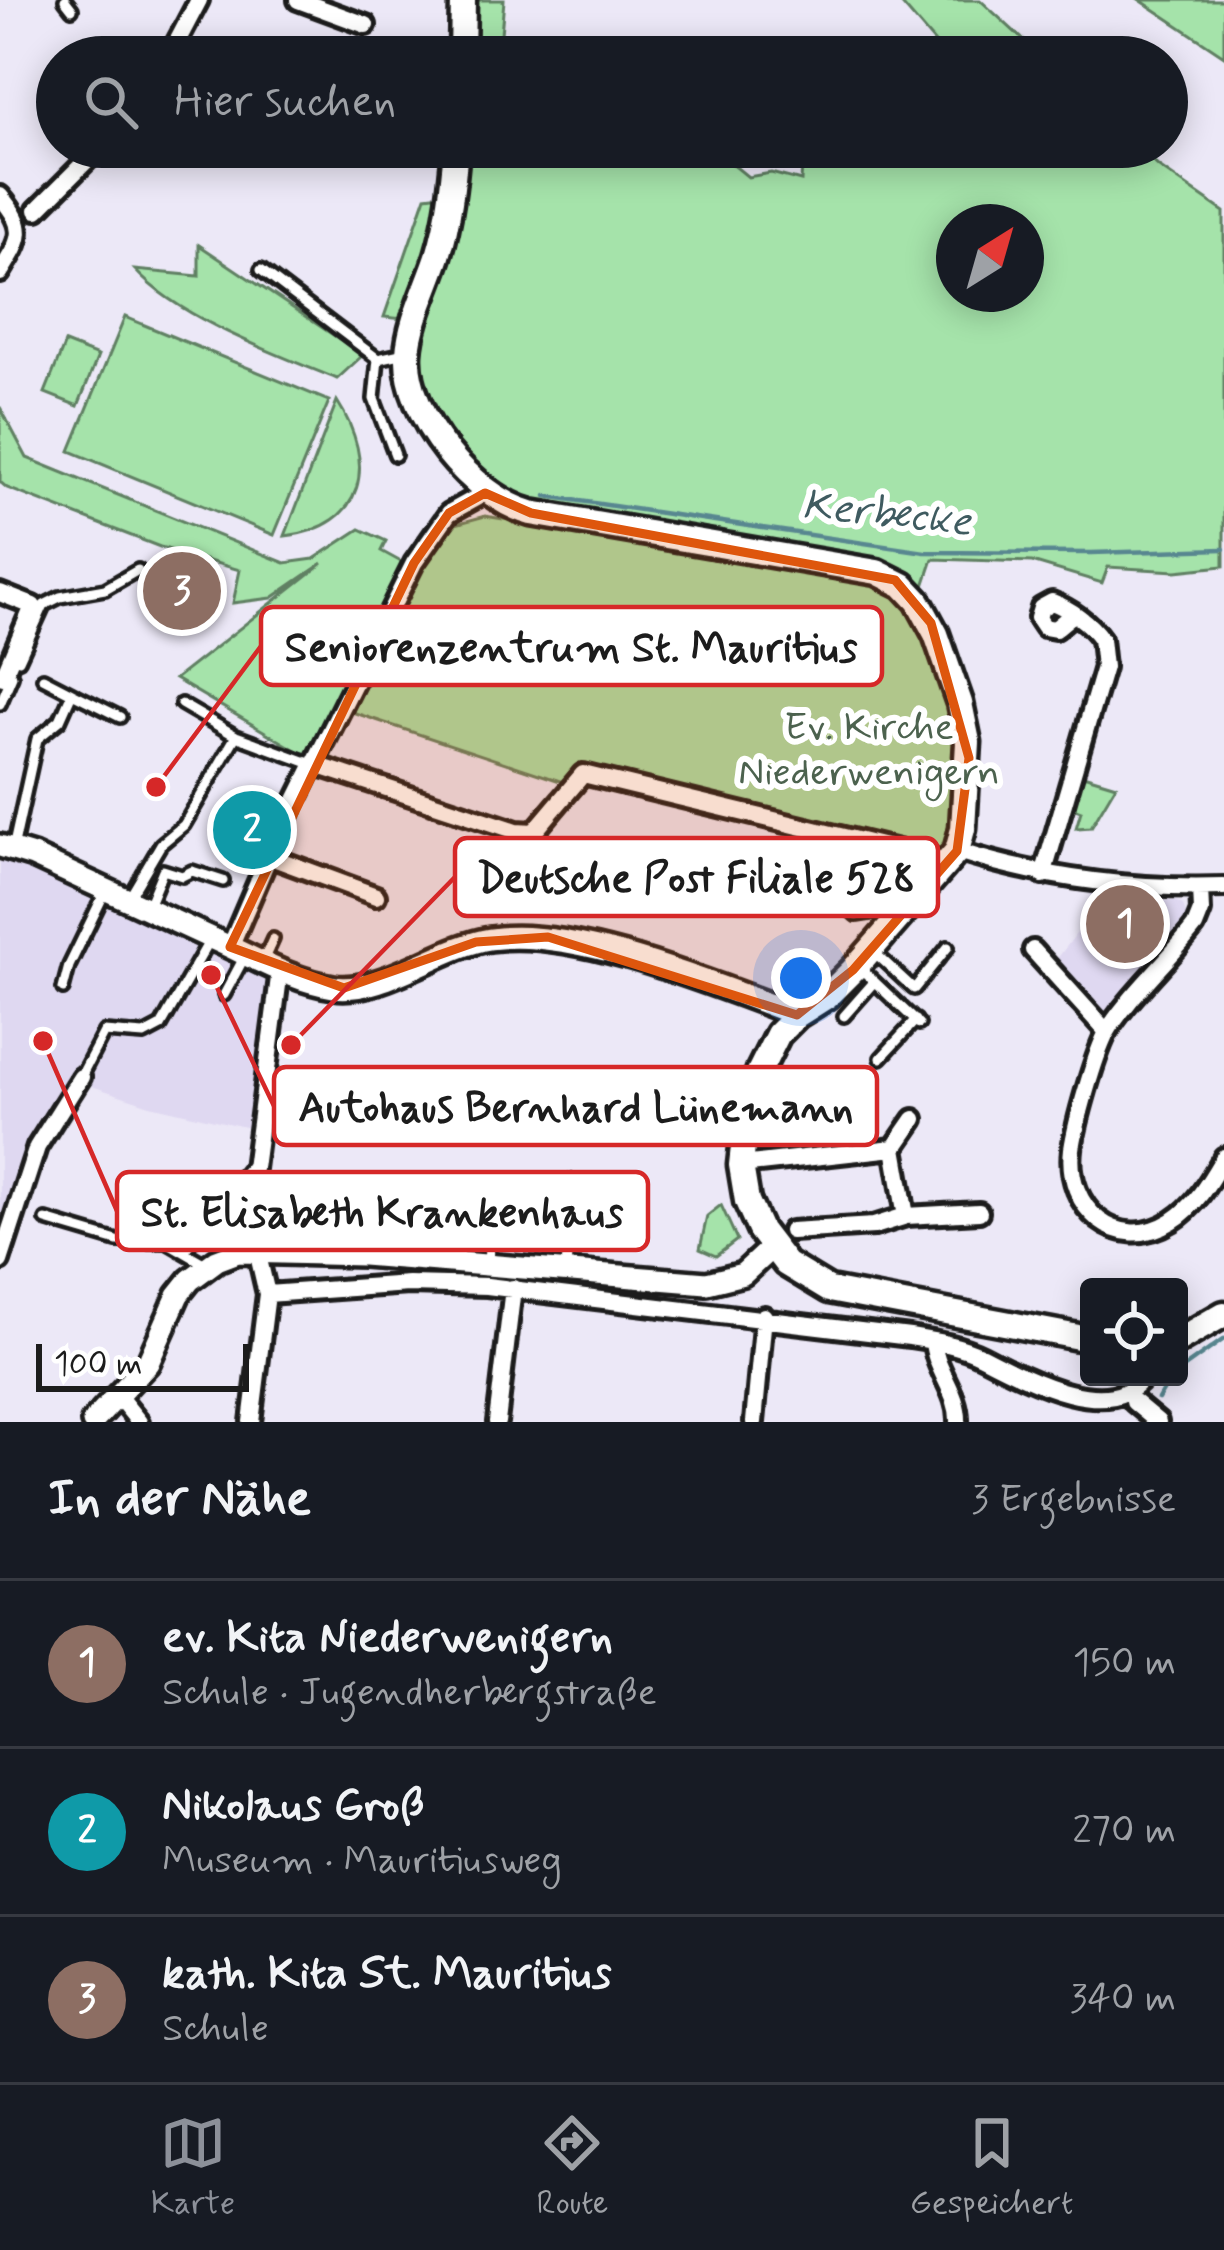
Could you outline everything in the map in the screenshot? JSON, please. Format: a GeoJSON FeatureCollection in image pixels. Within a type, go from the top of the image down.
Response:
{"type":"FeatureCollection","features":[{"type":"Feature","properties":{"kind":"main road"},"geometry":{"type":"LineString","coordinates":[[462,36],[463,0]]}},
{"type":"Feature","properties":{"kind":"main road"},"geometry":{"type":"LineString","coordinates":[[453,168],[445,233],[408,352],[422,406],[462,470],[485,493],[531,513],[877,572],[903,585],[931,622],[960,704],[968,742],[963,829],[883,919],[868,965],[778,1034],[747,1111],[741,1165],[747,1201],[781,1239],[804,1278],[829,1291],[1080,1337]]}},
{"type":"Feature","properties":{"kind":"main road"},"geometry":{"type":"LineString","coordinates":[[1188,1335],[1224,1314]]}},
{"type":"Feature","properties":{"kind":"street"},"geometry":{"type":"LineString","coordinates":[[180,36],[199,0]]}},
{"type":"Feature","properties":{"kind":"street"},"geometry":{"type":"LineString","coordinates":[[298,0],[366,25]]}},
{"type":"Feature","properties":{"kind":"street"},"geometry":{"type":"LineString","coordinates":[[37,210],[79,168]]}},
{"type":"Feature","properties":{"kind":"street"},"geometry":{"type":"LineString","coordinates":[[0,196],[19,221],[20,239],[0,273]]}},
{"type":"Feature","properties":{"kind":"street"},"geometry":{"type":"LineString","coordinates":[[251,1422],[267,1294],[250,1212],[253,1161],[246,954],[269,854],[431,534],[449,513],[485,493]]}},
{"type":"Feature","properties":{"kind":"street"},"geometry":{"type":"LineString","coordinates":[[0,592],[33,606],[0,676]]}},
{"type":"Feature","properties":{"kind":"street"},"geometry":{"type":"LineString","coordinates":[[1043,875],[1104,667],[1099,635],[1072,614]]}},
{"type":"Feature","properties":{"kind":"street"},"geometry":{"type":"LineString","coordinates":[[313,764],[517,832],[534,832],[583,774],[935,859],[930,867],[1140,888],[1214,888]]}},
{"type":"Feature","properties":{"kind":"street"},"geometry":{"type":"LineString","coordinates":[[7,847],[328,986],[352,988],[476,942],[548,938],[614,954],[797,1015]]}},
{"type":"Feature","properties":{"kind":"street"},"geometry":{"type":"LineString","coordinates":[[269,854],[376,896]]}},
{"type":"Feature","properties":{"kind":"street"},"geometry":{"type":"LineString","coordinates":[[1224,867],[1195,926],[1107,1032],[1072,1151],[1076,1194],[1090,1214],[1121,1230],[1153,1230],[1175,1220],[1197,1200],[1224,1157]]}},
{"type":"Feature","properties":{"kind":"street"},"geometry":{"type":"LineString","coordinates":[[1033,950],[1107,1032]]}},
{"type":"Feature","properties":{"kind":"street"},"geometry":{"type":"LineString","coordinates":[[0,1261],[37,1147],[81,1077]]}},
{"type":"Feature","properties":{"kind":"street"},"geometry":{"type":"LineString","coordinates":[[906,1216],[894,1148],[914,1119]]}},
{"type":"Feature","properties":{"kind":"street"},"geometry":{"type":"LineString","coordinates":[[741,1165],[894,1148]]}},
{"type":"Feature","properties":{"kind":"street"},"geometry":{"type":"LineString","coordinates":[[93,1422],[153,1355],[178,1295],[217,1261],[257,1250],[715,1282],[743,1274],[781,1239],[874,1226],[906,1216],[979,1212]]}},
{"type":"Feature","properties":{"kind":"street"},"geometry":{"type":"LineString","coordinates":[[267,1294],[408,1284],[513,1288],[764,1316],[933,1341],[985,1358],[1062,1412]]}},
{"type":"Feature","properties":{"kind":"street"},"geometry":{"type":"LineString","coordinates":[[497,1422],[513,1288]]}},
{"type":"Feature","properties":{"kind":"street"},"geometry":{"type":"LineString","coordinates":[[754,1422],[764,1316]]}},
{"type":"Feature","properties":{"kind":"street"},"geometry":{"type":"LineString","coordinates":[[933,1341],[937,1364],[958,1405],[958,1422]]}},
{"type":"Feature","properties":{"kind":"street"},"geometry":{"type":"LineString","coordinates":[[1120,1416],[1134,1402],[1140,1386]]}},
{"type":"Feature","properties":{"kind":"street"},"geometry":{"type":"LineString","coordinates":[[119,1397],[139,1422]]}},
{"type":"Feature","properties":{"kind":"street"},"geometry":{"type":"LineString","coordinates":[[1134,1402],[1158,1422]]}},
{"type":"Feature","properties":{"kind":"lane"},"geometry":{"type":"LineString","coordinates":[[261,270],[377,358],[408,352]]}},
{"type":"Feature","properties":{"kind":"lane"},"geometry":{"type":"LineString","coordinates":[[377,358],[374,399],[395,455]]}},
{"type":"Feature","properties":{"kind":"lane"},"geometry":{"type":"LineString","coordinates":[[0,704],[44,605],[60,597],[105,589],[138,570]]}},
{"type":"Feature","properties":{"kind":"lane"},"geometry":{"type":"LineString","coordinates":[[43,678],[120,717]]}},
{"type":"Feature","properties":{"kind":"lane"},"geometry":{"type":"LineString","coordinates":[[7,847],[37,739],[60,720],[72,693]]}},
{"type":"Feature","properties":{"kind":"lane"},"geometry":{"type":"LineString","coordinates":[[181,704],[236,736],[313,764]]}},
{"type":"Feature","properties":{"kind":"lane"},"geometry":{"type":"LineString","coordinates":[[137,904],[161,844],[184,825],[236,736]]}},
{"type":"Feature","properties":{"kind":"lane"},"geometry":{"type":"LineString","coordinates":[[883,919],[856,915],[828,888],[864,851],[930,867]]}},
{"type":"Feature","properties":{"kind":"lane"},"geometry":{"type":"LineString","coordinates":[[137,904],[163,870],[223,881]]}},
{"type":"Feature","properties":{"kind":"lane"},"geometry":{"type":"LineString","coordinates":[[63,989],[69,966],[106,890]]}},
{"type":"Feature","properties":{"kind":"lane"},"geometry":{"type":"LineString","coordinates":[[81,1077],[104,1032],[144,1035],[161,1026],[246,954],[273,939]]}},
{"type":"Feature","properties":{"kind":"lane"},"geometry":{"type":"LineString","coordinates":[[868,965],[914,989],[948,947]]}},
{"type":"Feature","properties":{"kind":"lane"},"geometry":{"type":"LineString","coordinates":[[224,995],[246,954]]}},
{"type":"Feature","properties":{"kind":"lane"},"geometry":{"type":"LineString","coordinates":[[844,1016],[868,965]]}},
{"type":"Feature","properties":{"kind":"lane"},"geometry":{"type":"LineString","coordinates":[[868,965],[917,1022],[881,1058]]}},
{"type":"Feature","properties":{"kind":"lane"},"geometry":{"type":"LineString","coordinates":[[184,1251],[253,1161]]}},
{"type":"Feature","properties":{"kind":"lane"},"geometry":{"type":"LineString","coordinates":[[566,1270],[572,1180]]}},
{"type":"Feature","properties":{"kind":"lane"},"geometry":{"type":"LineString","coordinates":[[488,1264],[493,1190]]}},
{"type":"Feature","properties":{"kind":"lane"},"geometry":{"type":"LineString","coordinates":[[46,1220],[117,1241],[158,1240],[217,1261]]}},
{"type":"Feature","properties":{"kind":"highlighted area"},"geometry":{"type":"Polygon","coordinates":[[[485,493],[531,513],[895,580],[931,623],[969,758],[957,851],[853,970],[797,1015],[548,937],[476,942],[344,988],[230,947],[414,563],[449,513],[485,493]]]}},
{"type":"Feature","properties":{"kind":"shaded area"},"geometry":{"type":"Polygon","coordinates":[[[0,857],[271,980],[249,1128],[150,1105],[73,1080],[0,1247],[0,857]]]}},
{"type":"Feature","properties":{"kind":"shaded area"},"geometry":{"type":"Polygon","coordinates":[[[1091,893],[1176,901],[1186,915],[1183,929],[1111,1016],[1098,1014],[1059,971],[1056,960],[1080,929],[1091,893]]]}},
{"type":"Feature","properties":{"kind":"green space"},"geometry":{"type":"Polygon","coordinates":[[[470,0],[504,0],[501,36],[467,36],[470,0]]]}},
{"type":"Feature","properties":{"kind":"green space"},"geometry":{"type":"Polygon","coordinates":[[[898,0],[980,0],[1019,36],[929,36],[898,0]]]}},
{"type":"Feature","properties":{"kind":"green space"},"geometry":{"type":"Polygon","coordinates":[[[1140,0],[1224,0],[1224,56],[1140,0]]]}},
{"type":"Feature","properties":{"kind":"green space"},"geometry":{"type":"Polygon","coordinates":[[[460,168],[737,168],[748,177],[771,173],[801,181],[802,168],[1160,168],[1224,212],[1224,566],[1176,571],[1108,567],[1102,583],[1032,562],[933,559],[923,589],[525,501],[491,483],[469,460],[428,399],[418,363],[424,321],[384,317],[426,196],[459,192],[460,168]]]}},
{"type":"Feature","properties":{"kind":"green space"},"geometry":{"type":"Polygon","coordinates":[[[199,245],[363,355],[337,379],[202,319],[135,270],[199,276],[199,245]]]}},
{"type":"Feature","properties":{"kind":"green space"},"geometry":{"type":"Polygon","coordinates":[[[125,317],[329,401],[274,535],[70,451],[125,317]]]}},
{"type":"Feature","properties":{"kind":"green space"},"geometry":{"type":"Polygon","coordinates":[[[65,343],[98,356],[78,406],[45,393],[65,343]]]}},
{"type":"Feature","properties":{"kind":"green space"},"geometry":{"type":"Polygon","coordinates":[[[337,401],[357,447],[356,488],[348,506],[333,520],[285,536],[337,401]]]}},
{"type":"Feature","properties":{"kind":"green space"},"geometry":{"type":"Polygon","coordinates":[[[0,407],[27,458],[285,563],[314,559],[360,529],[386,541],[381,551],[403,563],[306,756],[175,679],[323,563],[272,598],[233,603],[240,570],[160,547],[7,488],[0,482],[0,407]]]}},
{"type":"Feature","properties":{"kind":"green space","name":"Ev. Kirche Niederwenigern"},"geometry":{"type":"Polygon","coordinates":[[[485,516],[883,582],[910,607],[927,636],[959,745],[955,822],[941,854],[581,767],[566,783],[346,710],[422,559],[452,525],[485,516]]]}},
{"type":"Feature","properties":{"kind":"green space"},"geometry":{"type":"Polygon","coordinates":[[[1083,775],[1116,785],[1091,827],[1076,828],[1081,811],[1070,807],[1083,775]]]}},
{"type":"Feature","properties":{"kind":"green space"},"geometry":{"type":"Polygon","coordinates":[[[721,1205],[737,1240],[716,1256],[700,1249],[707,1216],[721,1205]]]}},
{"type":"Feature","properties":{"kind":"waterway","name":"Kerbecke"},"geometry":{"type":"LineString","coordinates":[[546,496],[925,552],[1224,549]]}},
{"type":"Feature","properties":{"kind":"waterway"},"geometry":{"type":"LineString","coordinates":[[1188,1365],[1224,1339]]}},
{"type":"Feature","properties":{"kind":"waterway"},"geometry":{"type":"LineString","coordinates":[[1158,1399],[1166,1386]]}},
{"type":"Feature","properties":{"kind":"place","name":"kath. Kita St. Mauritius"},"geometry":{"type":"Point","coordinates":[182,591]}},
{"type":"Feature","properties":{"kind":"place","name":"Seniorenzentrum St. Mauritius"},"geometry":{"type":"Point","coordinates":[156,787]}},
{"type":"Feature","properties":{"kind":"place","name":"Nikolaus Groß"},"geometry":{"type":"Point","coordinates":[252,830]}},
{"type":"Feature","properties":{"kind":"place","name":"ev. Kita Niederwenigern"},"geometry":{"type":"Point","coordinates":[1125,924]}},
{"type":"Feature","properties":{"kind":"place","name":"Autohaus Bernhard Lünemann"},"geometry":{"type":"Point","coordinates":[211,975]}},
{"type":"Feature","properties":{"kind":"place","name":"St. Elisabeth Krankenhaus"},"geometry":{"type":"Point","coordinates":[43,1041]}},
{"type":"Feature","properties":{"kind":"place","name":"Deutsche Post Filiale 528"},"geometry":{"type":"Point","coordinates":[291,1045]}}]}
